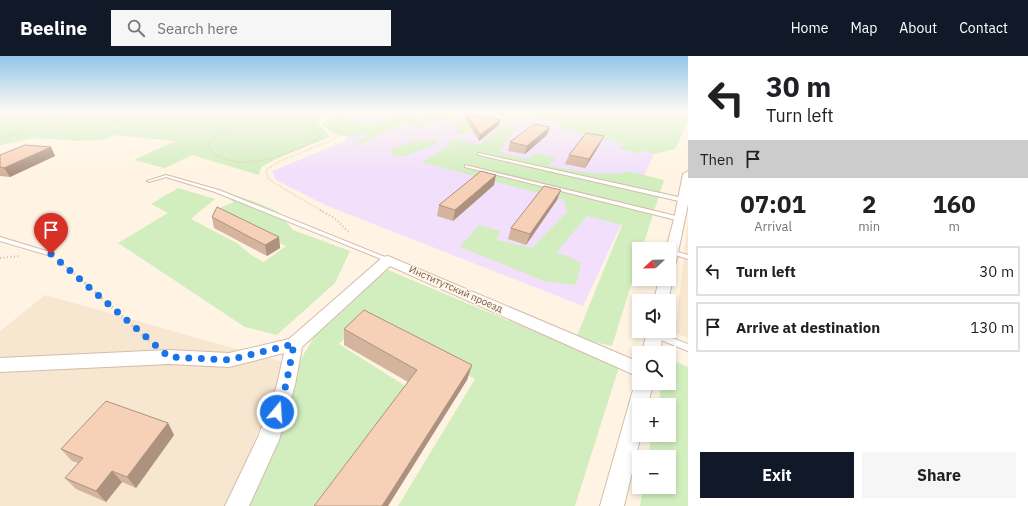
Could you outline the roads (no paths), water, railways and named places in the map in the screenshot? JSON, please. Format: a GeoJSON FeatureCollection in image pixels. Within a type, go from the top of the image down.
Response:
{"type":"FeatureCollection","features":[{"type":"Feature","properties":{"kind":"street"},"geometry":{"type":"LineString","coordinates":[[674,242],[680,219],[688,174]]}},
{"type":"Feature","properties":{"kind":"street"},"geometry":{"type":"LineString","coordinates":[[0,365],[169,357],[229,360],[294,344],[388,260]]}},
{"type":"Feature","properties":{"kind":"street","name":"Институтский проезд"},"geometry":{"type":"LineString","coordinates":[[388,260],[632,367]]}},
{"type":"Feature","properties":{"kind":"street"},"geometry":{"type":"LineString","coordinates":[[237,506],[268,440],[286,385],[294,344]]}},
{"type":"Feature","properties":{"kind":"street"},"geometry":{"type":"LineString","coordinates":[[612,506],[642,390]]}},
{"type":"Feature","properties":{"kind":"lane"},"geometry":{"type":"LineString","coordinates":[[479,154],[683,200]]}},
{"type":"Feature","properties":{"kind":"lane"},"geometry":{"type":"LineString","coordinates":[[467,166],[680,219]]}},
{"type":"Feature","properties":{"kind":"lane"},"geometry":{"type":"LineString","coordinates":[[149,181],[166,176],[217,191],[388,260]]}},
{"type":"Feature","properties":{"kind":"lane"},"geometry":{"type":"LineString","coordinates":[[0,239],[51,254]]}},
{"type":"Feature","properties":{"kind":"lane"},"geometry":{"type":"LineString","coordinates":[[676,257],[688,257]]}},
{"type":"Feature","properties":{"kind":"lane"},"geometry":{"type":"LineString","coordinates":[[665,338],[688,348]]}}]}
